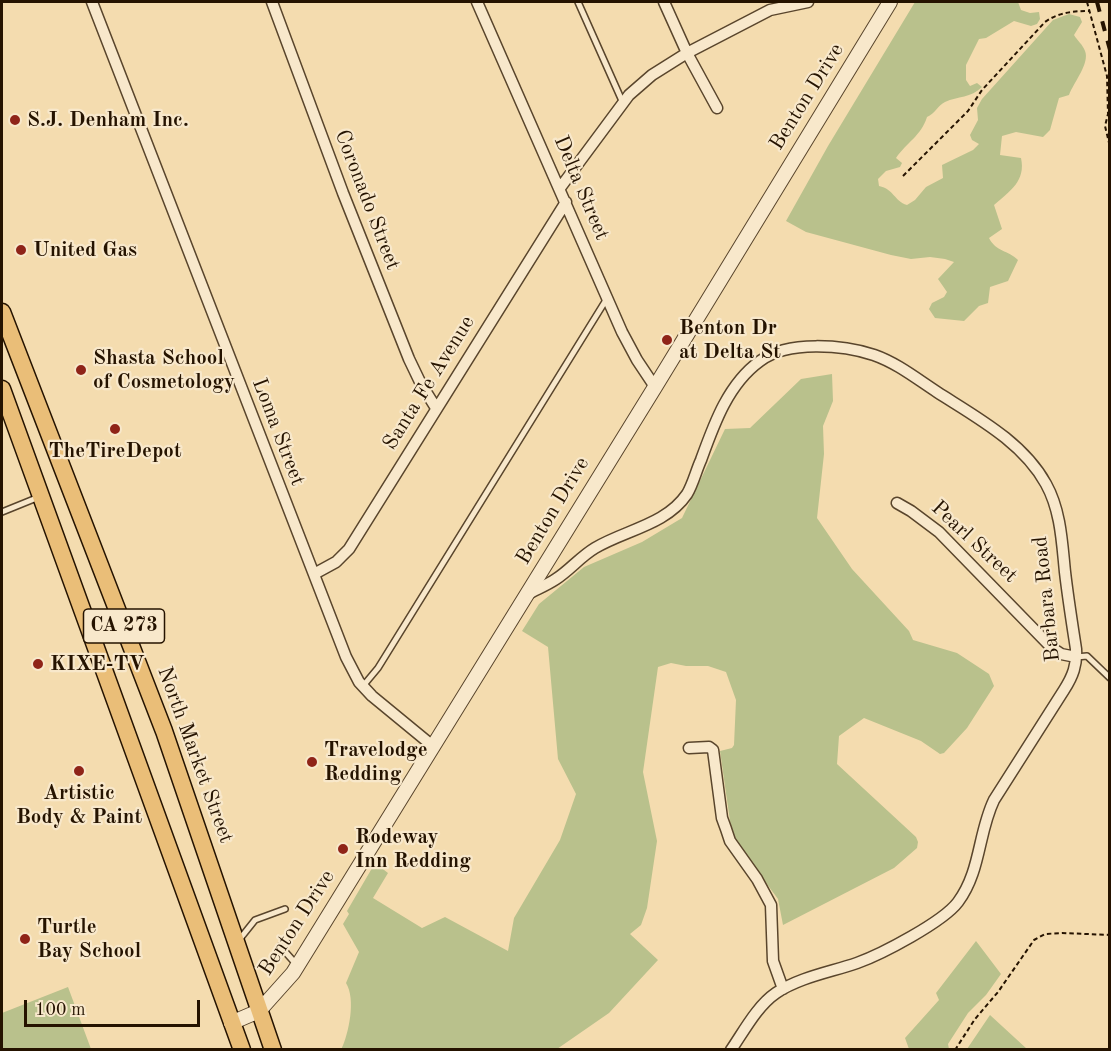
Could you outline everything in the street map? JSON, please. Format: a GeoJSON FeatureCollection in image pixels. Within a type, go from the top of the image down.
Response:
{"type":"FeatureCollection","features":[{"type":"Feature","properties":{"kind":"main road","name":"North Market Street"},"geometry":{"type":"LineString","coordinates":[[2,312],[164,730],[273,1050]]}},
{"type":"Feature","properties":{"kind":"main road","name":"CA 273"},"geometry":{"type":"LineString","coordinates":[[2,389],[7,421],[40,496],[242,1050]]}},
{"type":"Feature","properties":{"kind":"street","name":"Loma Street"},"geometry":{"type":"LineString","coordinates":[[92,2],[346,657],[363,686],[372,696],[434,747]]}},
{"type":"Feature","properties":{"kind":"street","name":"Coronado Street"},"geometry":{"type":"LineString","coordinates":[[272,2],[404,348],[421,384],[436,408]]}},
{"type":"Feature","properties":{"kind":"street","name":"Delta Street"},"geometry":{"type":"LineString","coordinates":[[477,2],[629,347],[655,387]]}},
{"type":"Feature","properties":{"kind":"street"},"geometry":{"type":"LineString","coordinates":[[664,2],[687,53],[717,108]]}},
{"type":"Feature","properties":{"kind":"street"},"geometry":{"type":"LineString","coordinates":[[560,188],[637,86],[687,53],[769,6],[808,2]]}},
{"type":"Feature","properties":{"kind":"street","name":"Benton Drive"},"geometry":{"type":"LineString","coordinates":[[231,1023],[259,1011],[282,987],[297,966],[891,2]]}},
{"type":"Feature","properties":{"kind":"street","name":"Santa Fe Avenue"},"geometry":{"type":"LineString","coordinates":[[314,574],[336,562],[349,549],[566,202]]}},
{"type":"Feature","properties":{"kind":"street","name":"Barbara Road"},"geometry":{"type":"LineString","coordinates":[[528,594],[556,579],[583,556],[602,544],[656,521],[680,503],[690,488],[715,422],[726,400],[740,381],[760,361],[789,349],[839,348],[875,356],[904,370],[1009,441],[1040,476],[1050,493],[1059,523],[1076,657],[1070,680],[994,800],[986,820],[976,870],[967,889],[953,908],[935,922],[860,962],[783,989],[767,1001],[731,1050]]}},
{"type":"Feature","properties":{"kind":"street","name":"Pearl Street"},"geometry":{"type":"LineString","coordinates":[[897,503],[939,532],[1052,648],[1061,654],[1076,657]]}},
{"type":"Feature","properties":{"kind":"street"},"geometry":{"type":"LineString","coordinates":[[689,748],[709,747],[713,750],[722,818],[730,841],[757,879],[771,905],[773,961],[783,989]]}},
{"type":"Feature","properties":{"kind":"lane"},"geometry":{"type":"LineString","coordinates":[[578,2],[623,103]]}},
{"type":"Feature","properties":{"kind":"lane"},"geometry":{"type":"LineString","coordinates":[[363,686],[378,668],[607,298]]}},
{"type":"Feature","properties":{"kind":"lane"},"geometry":{"type":"LineString","coordinates":[[2,512],[40,496]]}},
{"type":"Feature","properties":{"kind":"lane"},"geometry":{"type":"LineString","coordinates":[[1076,657],[1087,657],[1110,678]]}},
{"type":"Feature","properties":{"kind":"lane"},"geometry":{"type":"LineString","coordinates":[[236,943],[255,920],[285,909]]}},
{"type":"Feature","properties":{"kind":"lane"},"geometry":{"type":"LineString","coordinates":[[280,946],[297,966]]}},
{"type":"Feature","properties":{"kind":"path"},"geometry":{"type":"LineString","coordinates":[[1087,2],[1107,76],[1108,114],[1105,126],[1110,147]]}},
{"type":"Feature","properties":{"kind":"path"},"geometry":{"type":"LineString","coordinates":[[903,176],[968,111],[982,90],[1045,22],[1067,12],[1090,11]]}},
{"type":"Feature","properties":{"kind":"path"},"geometry":{"type":"LineString","coordinates":[[955,1050],[1025,951],[1039,937],[1062,933],[1110,935]]}},
{"type":"Feature","properties":{"kind":"green space"},"geometry":{"type":"Polygon","coordinates":[[[915,2],[1018,2],[1021,10],[1030,13],[1039,12],[1040,19],[1037,24],[1031,26],[1014,21],[986,38],[979,39],[966,65],[966,80],[970,86],[977,83],[982,87],[969,95],[940,105],[927,117],[917,134],[896,158],[902,163],[900,167],[886,171],[878,179],[879,186],[907,205],[915,200],[926,187],[943,178],[942,165],[973,150],[979,144],[972,140],[970,135],[978,120],[977,108],[982,99],[1053,20],[1069,14],[1080,17],[1082,22],[1074,35],[1084,49],[1085,61],[1069,95],[1059,98],[1050,130],[1043,137],[1016,132],[1002,136],[1000,155],[1021,158],[1022,166],[1015,185],[994,205],[1002,229],[989,238],[995,246],[1018,260],[1008,281],[990,287],[988,303],[979,306],[964,321],[935,318],[929,309],[932,303],[944,297],[947,292],[938,279],[954,262],[930,257],[911,259],[891,255],[806,232],[786,221],[828,146],[915,2]]]}},
{"type":"Feature","properties":{"kind":"green space"},"geometry":{"type":"Polygon","coordinates":[[[832,374],[833,401],[823,426],[824,454],[817,518],[852,569],[909,631],[913,640],[957,653],[989,674],[994,686],[967,728],[944,753],[940,754],[921,741],[864,718],[839,736],[837,764],[916,837],[917,848],[894,868],[783,925],[778,899],[749,860],[731,828],[720,751],[732,748],[734,745],[736,700],[726,672],[708,666],[671,663],[658,667],[643,772],[657,841],[647,908],[641,925],[630,934],[658,960],[609,1013],[557,1049],[341,1050],[347,1035],[351,1007],[351,998],[346,983],[359,952],[343,924],[349,914],[347,911],[375,863],[388,873],[373,898],[422,928],[445,917],[508,951],[514,918],[560,840],[576,794],[558,759],[548,647],[522,631],[539,604],[584,567],[642,542],[682,518],[725,429],[750,428],[801,379],[832,374]]]}},
{"type":"Feature","properties":{"kind":"green space"},"geometry":{"type":"Polygon","coordinates":[[[976,941],[1001,974],[986,995],[968,1013],[948,1044],[949,1049],[909,1049],[905,1038],[939,1000],[936,993],[976,941]]]}},
{"type":"Feature","properties":{"kind":"green space"},"geometry":{"type":"Polygon","coordinates":[[[68,987],[91,1049],[2,1049],[2,1013],[68,987]]]}},
{"type":"Feature","properties":{"kind":"green space"},"geometry":{"type":"Polygon","coordinates":[[[990,1015],[1027,1049],[967,1049],[990,1015]]]}},
{"type":"Feature","properties":{"kind":"railway"},"geometry":{"type":"LineString","coordinates":[[1097,2],[1110,50]]}},
{"type":"Feature","properties":{"kind":"place","name":"S.J. Denham Inc."},"geometry":{"type":"Point","coordinates":[15,120]}},
{"type":"Feature","properties":{"kind":"place","name":"United Gas"},"geometry":{"type":"Point","coordinates":[21,250]}},
{"type":"Feature","properties":{"kind":"place","name":"Benton Dr at Delta St"},"geometry":{"type":"Point","coordinates":[667,340]}},
{"type":"Feature","properties":{"kind":"place","name":"Shasta School of Cosmetology"},"geometry":{"type":"Point","coordinates":[81,370]}},
{"type":"Feature","properties":{"kind":"place","name":"TheTireDepot"},"geometry":{"type":"Point","coordinates":[115,429]}},
{"type":"Feature","properties":{"kind":"place","name":"KIXE-TV"},"geometry":{"type":"Point","coordinates":[38,664]}},
{"type":"Feature","properties":{"kind":"place","name":"Travelodge Redding"},"geometry":{"type":"Point","coordinates":[312,762]}},
{"type":"Feature","properties":{"kind":"place","name":"Artistic Body & Paint"},"geometry":{"type":"Point","coordinates":[79,771]}},
{"type":"Feature","properties":{"kind":"place","name":"Rodeway Inn Redding"},"geometry":{"type":"Point","coordinates":[343,849]}},
{"type":"Feature","properties":{"kind":"place","name":"Turtle Bay School"},"geometry":{"type":"Point","coordinates":[25,939]}}]}
